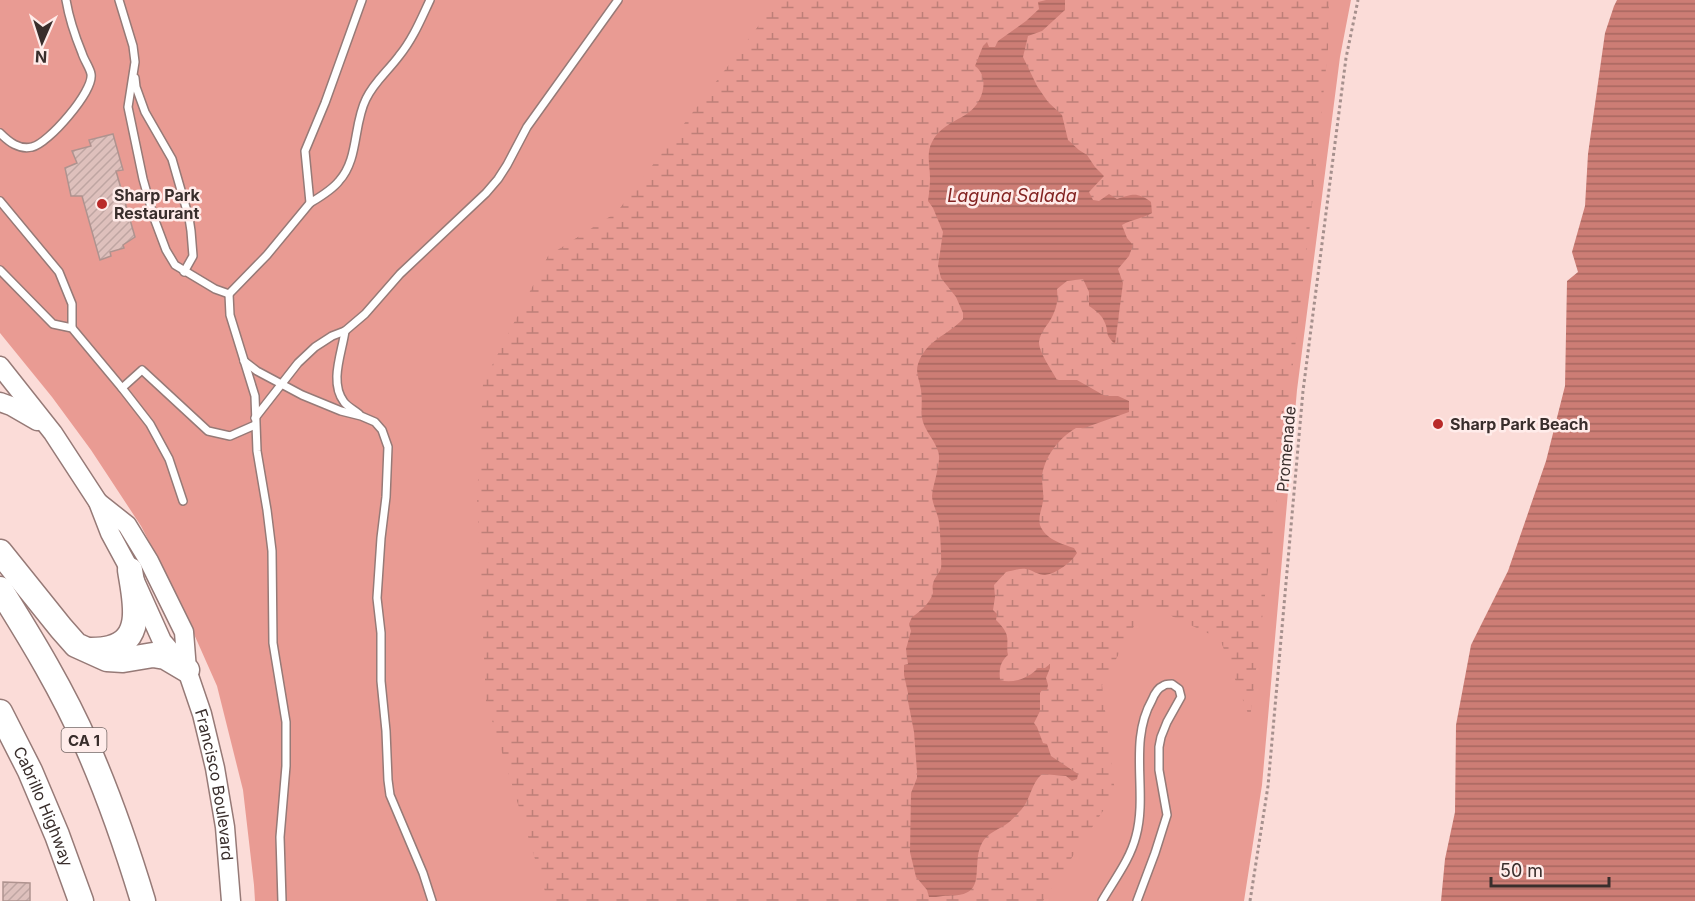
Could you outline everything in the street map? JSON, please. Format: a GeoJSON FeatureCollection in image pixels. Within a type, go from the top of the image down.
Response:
{"type":"FeatureCollection","features":[{"type":"Feature","properties":{"kind":"highway"},"geometry":{"type":"LineString","coordinates":[[0,552],[76,645],[107,658],[123,660],[153,655],[165,657],[187,670]]}},
{"type":"Feature","properties":{"kind":"highway"},"geometry":{"type":"LineString","coordinates":[[88,651],[110,648],[118,644],[126,639],[135,624],[136,608],[130,570]]}},
{"type":"Feature","properties":{"kind":"highway","name":"CA 1"},"geometry":{"type":"LineString","coordinates":[[0,589],[35,646],[86,744],[118,825],[143,901]]}},
{"type":"Feature","properties":{"kind":"highway","name":"Cabrillo Highway"},"geometry":{"type":"LineString","coordinates":[[0,712],[30,771],[81,901]]}},
{"type":"Feature","properties":{"kind":"street","name":"Francisco Boulevard"},"geometry":{"type":"LineString","coordinates":[[0,366],[53,433],[99,502],[110,533],[130,570],[162,641],[187,670]]}},
{"type":"Feature","properties":{"kind":"street"},"geometry":{"type":"LineString","coordinates":[[0,402],[32,417],[53,433]]}},
{"type":"Feature","properties":{"kind":"street","name":"Francisco Boulevard"},"geometry":{"type":"LineString","coordinates":[[99,502],[127,525],[149,561],[184,632],[187,670],[202,714],[215,768],[225,827],[231,901]]}},
{"type":"Feature","properties":{"kind":"lane"},"geometry":{"type":"LineString","coordinates":[[0,133],[20,148],[33,147],[42,143],[72,111],[90,84],[91,75],[80,48],[66,0]]}},
{"type":"Feature","properties":{"kind":"lane"},"geometry":{"type":"LineString","coordinates":[[119,0],[133,45],[136,87],[145,112],[172,159],[189,218],[193,256],[184,272]]}},
{"type":"Feature","properties":{"kind":"lane"},"geometry":{"type":"LineString","coordinates":[[310,203],[305,151],[362,0]]}},
{"type":"Feature","properties":{"kind":"lane"},"geometry":{"type":"LineString","coordinates":[[282,901],[280,837],[286,766],[286,722],[273,643],[272,551],[257,451],[255,396],[230,315],[229,294],[267,255],[310,203],[340,181],[351,163],[359,116],[366,98],[410,40],[430,0]]}},
{"type":"Feature","properties":{"kind":"lane"},"geometry":{"type":"LineString","coordinates":[[122,388],[142,370],[208,431],[230,436],[255,422],[298,363],[315,347],[345,331],[365,314],[399,274],[486,193],[498,179],[526,127],[618,0]]}},
{"type":"Feature","properties":{"kind":"lane"},"geometry":{"type":"LineString","coordinates":[[135,73],[128,106],[142,179],[166,250],[175,265],[184,272],[229,294]]}},
{"type":"Feature","properties":{"kind":"lane"},"geometry":{"type":"LineString","coordinates":[[0,201],[59,272],[72,304],[72,328]]}},
{"type":"Feature","properties":{"kind":"lane"},"geometry":{"type":"LineString","coordinates":[[0,270],[53,324],[72,328],[122,388],[150,424],[169,459],[183,501]]}},
{"type":"Feature","properties":{"kind":"lane"},"geometry":{"type":"LineString","coordinates":[[345,331],[338,367],[339,394],[345,404],[361,416]]}},
{"type":"Feature","properties":{"kind":"lane"},"geometry":{"type":"LineString","coordinates":[[244,361],[257,371],[325,405],[375,422],[382,430],[387,447],[386,497],[378,598],[388,780],[390,795],[423,873],[432,901]]}},
{"type":"Feature","properties":{"kind":"lane"},"geometry":{"type":"LineString","coordinates":[[1102,901],[1129,854],[1137,833],[1140,748],[1146,714],[1162,686],[1172,684],[1179,689],[1181,697],[1167,723],[1159,747],[1167,816],[1137,901]]}},
{"type":"Feature","properties":{"kind":"path","name":"Promenade"},"geometry":{"type":"LineString","coordinates":[[1250,901],[1268,786],[1303,391],[1346,58],[1358,0]]}},
{"type":"Feature","properties":{"kind":"green space"},"geometry":{"type":"Polygon","coordinates":[[[0,0],[1351,0],[1340,57],[1297,390],[1262,785],[1244,901],[255,901],[243,790],[217,686],[178,598],[141,526],[91,450],[0,333],[0,0]]]}},
{"type":"Feature","properties":{"kind":"green space"},"geometry":{"type":"Polygon","coordinates":[[[778,0],[1329,0],[1328,49],[1310,224],[1250,719],[1220,639],[1146,604],[1102,685],[1115,793],[1043,901],[548,901],[486,701],[477,499],[483,383],[548,256],[617,212],[778,0]]]}},
{"type":"Feature","properties":{"kind":"water","name":"Laguna Salada"},"geometry":{"type":"Polygon","coordinates":[[[1065,0],[1065,10],[1042,31],[1028,36],[1023,57],[1037,86],[1048,102],[1062,115],[1068,140],[1087,155],[1104,176],[1089,192],[1093,200],[1099,201],[1109,194],[1117,199],[1138,195],[1151,202],[1152,213],[1122,225],[1127,238],[1133,245],[1129,256],[1118,269],[1123,283],[1115,344],[1108,335],[1102,317],[1089,306],[1089,292],[1083,279],[1067,281],[1057,289],[1056,307],[1039,342],[1043,356],[1057,380],[1077,380],[1105,396],[1118,396],[1129,401],[1129,412],[1084,428],[1076,428],[1058,443],[1046,462],[1042,477],[1043,498],[1040,525],[1050,537],[1074,548],[1077,553],[1074,557],[1059,570],[1050,574],[1045,575],[1024,569],[1006,572],[994,585],[993,610],[1007,638],[1008,655],[1001,666],[1000,680],[1020,679],[1050,664],[1046,678],[1047,690],[1042,690],[1040,693],[1040,711],[1034,723],[1043,743],[1047,744],[1051,756],[1078,774],[1077,779],[1072,781],[1066,776],[1042,774],[1035,782],[1021,810],[982,843],[972,889],[959,895],[929,897],[927,890],[916,877],[910,852],[911,793],[917,772],[914,732],[904,665],[908,664],[906,649],[911,631],[909,624],[912,617],[932,597],[934,582],[941,565],[939,522],[932,496],[939,456],[937,447],[923,422],[922,394],[917,367],[926,349],[957,325],[963,319],[963,313],[956,297],[941,278],[938,266],[943,232],[928,201],[929,151],[939,132],[973,109],[981,97],[983,77],[975,66],[983,46],[987,42],[989,47],[995,47],[998,41],[1039,9],[1038,2],[1065,0]]]}},
{"type":"Feature","properties":{"kind":"water"},"geometry":{"type":"Polygon","coordinates":[[[1617,0],[1695,0],[1695,901],[1441,901],[1445,859],[1455,812],[1456,725],[1471,645],[1508,571],[1546,461],[1565,386],[1567,281],[1578,272],[1572,252],[1585,206],[1588,154],[1605,33],[1617,0]]]}},
{"type":"Feature","properties":{"kind":"building"},"geometry":{"type":"Polygon","coordinates":[[[113,134],[123,170],[116,171],[135,237],[123,245],[124,248],[110,252],[111,256],[100,260],[82,196],[71,196],[65,168],[77,163],[72,151],[91,146],[89,140],[113,134]]]}},
{"type":"Feature","properties":{"kind":"building"},"geometry":{"type":"Polygon","coordinates":[[[3,882],[30,883],[30,901],[3,901],[3,882]]]}},
{"type":"Feature","properties":{"kind":"place","name":"Sharp Park Restaurant"},"geometry":{"type":"Point","coordinates":[102,204]}},
{"type":"Feature","properties":{"kind":"place","name":"Sharp Park Beach"},"geometry":{"type":"Point","coordinates":[1438,424]}}]}
